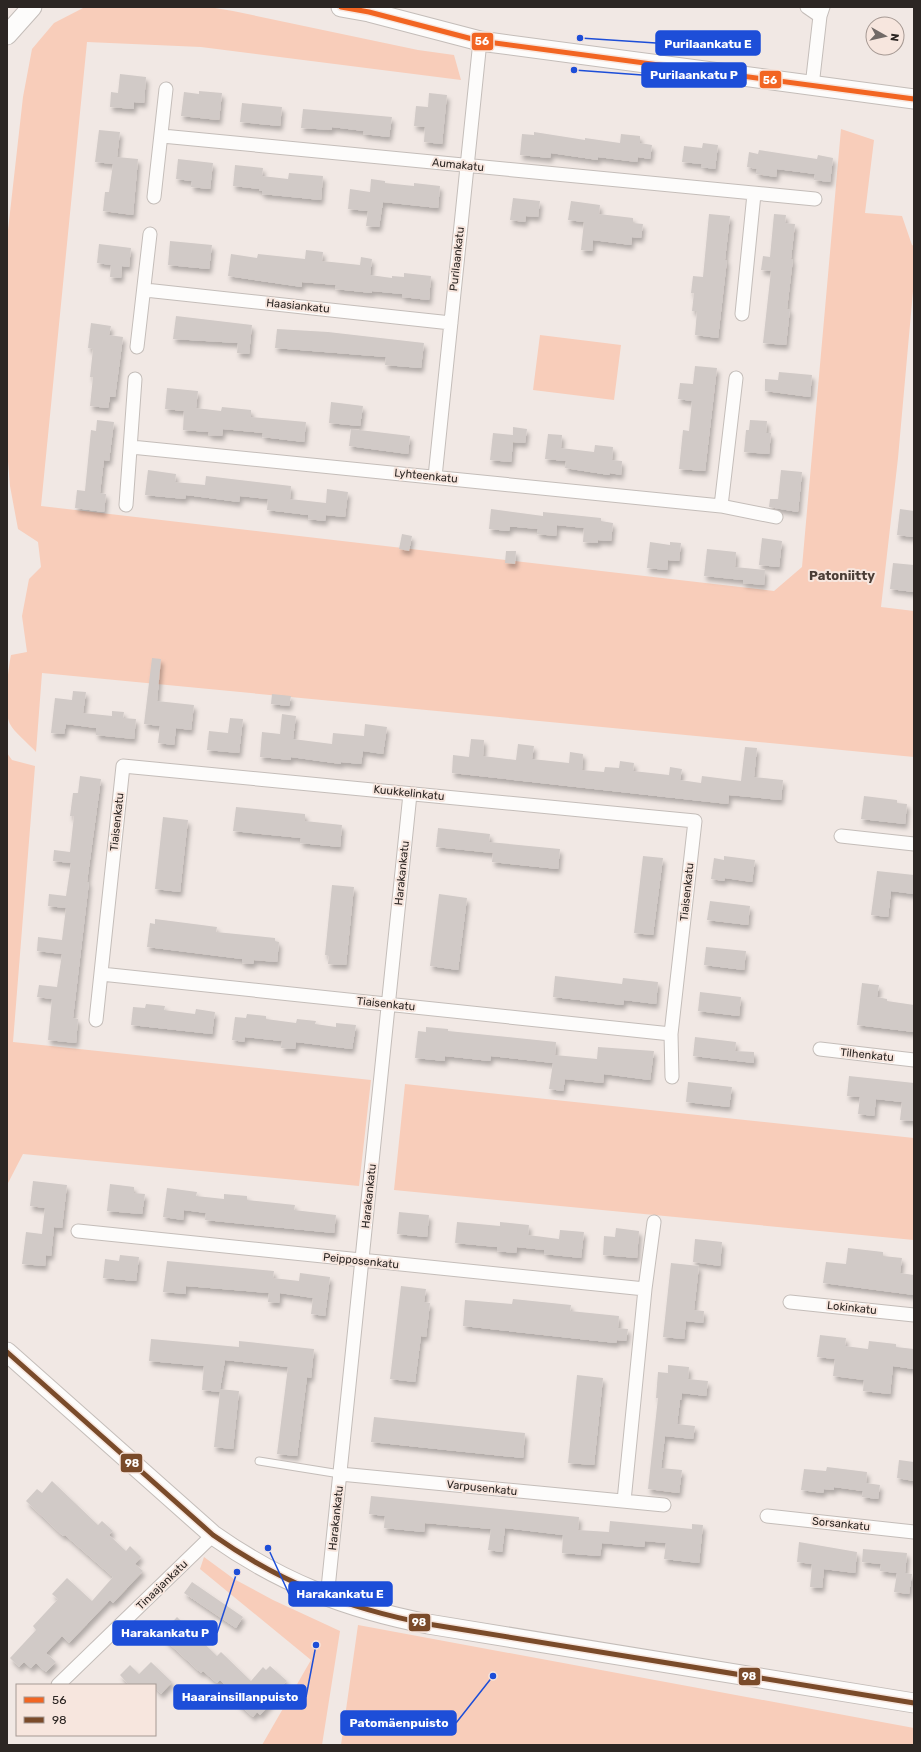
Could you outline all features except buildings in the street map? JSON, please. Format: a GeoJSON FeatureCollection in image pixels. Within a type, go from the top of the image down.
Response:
{"type":"FeatureCollection","features":[{"type":"Feature","properties":{"kind":"street"},"geometry":{"type":"LineString","coordinates":[[7,35],[32,7]]}},
{"type":"Feature","properties":{"kind":"street"},"geometry":{"type":"LineString","coordinates":[[341,7],[369,10],[480,42],[914,99]]}},
{"type":"Feature","properties":{"kind":"street"},"geometry":{"type":"LineString","coordinates":[[807,7],[821,12],[812,86]]}},
{"type":"Feature","properties":{"kind":"street","name":"Purilaankatu"},"geometry":{"type":"LineString","coordinates":[[435,477],[480,42]]}},
{"type":"Feature","properties":{"kind":"street"},"geometry":{"type":"LineString","coordinates":[[154,197],[162,136],[166,89]]}},
{"type":"Feature","properties":{"kind":"street","name":"Aumakatu"},"geometry":{"type":"LineString","coordinates":[[162,136],[815,199]]}},
{"type":"Feature","properties":{"kind":"street"},"geometry":{"type":"LineString","coordinates":[[742,314],[754,194]]}},
{"type":"Feature","properties":{"kind":"street"},"geometry":{"type":"LineString","coordinates":[[137,347],[145,290],[150,234]]}},
{"type":"Feature","properties":{"kind":"street","name":"Haasiankatu"},"geometry":{"type":"LineString","coordinates":[[145,290],[451,323]]}},
{"type":"Feature","properties":{"kind":"street"},"geometry":{"type":"LineString","coordinates":[[721,506],[736,378]]}},
{"type":"Feature","properties":{"kind":"street"},"geometry":{"type":"LineString","coordinates":[[126,505],[135,379]]}},
{"type":"Feature","properties":{"kind":"street","name":"Lyhteenkatu"},"geometry":{"type":"LineString","coordinates":[[131,447],[721,506],[776,517]]}},
{"type":"Feature","properties":{"kind":"street","name":"Kuukkelinkatu"},"geometry":{"type":"LineString","coordinates":[[123,766],[695,821]]}},
{"type":"Feature","properties":{"kind":"street","name":"Tiaisenkatu"},"geometry":{"type":"LineString","coordinates":[[96,1020],[123,766]]}},
{"type":"Feature","properties":{"kind":"street","name":"Harakankatu"},"geometry":{"type":"LineString","coordinates":[[328,1598],[410,794]]}},
{"type":"Feature","properties":{"kind":"street","name":"Tiaisenkatu"},"geometry":{"type":"LineString","coordinates":[[672,1077],[671,1034],[695,821]]}},
{"type":"Feature","properties":{"kind":"street"},"geometry":{"type":"LineString","coordinates":[[841,836],[914,844]]}},
{"type":"Feature","properties":{"kind":"street","name":"Tiaisenkatu"},"geometry":{"type":"LineString","coordinates":[[101,974],[671,1034]]}},
{"type":"Feature","properties":{"kind":"street","name":"Tilhenkatu"},"geometry":{"type":"LineString","coordinates":[[820,1050],[914,1060]]}},
{"type":"Feature","properties":{"kind":"street"},"geometry":{"type":"LineString","coordinates":[[624,1502],[645,1289],[654,1222]]}},
{"type":"Feature","properties":{"kind":"street","name":"Peipposenkatu"},"geometry":{"type":"LineString","coordinates":[[78,1231],[645,1289]]}},
{"type":"Feature","properties":{"kind":"street","name":"Lokinkatu"},"geometry":{"type":"LineString","coordinates":[[790,1302],[914,1315]]}},
{"type":"Feature","properties":{"kind":"street"},"geometry":{"type":"LineString","coordinates":[[7,1352],[213,1534],[240,1554],[328,1598],[399,1618],[428,1624],[914,1703]]}},
{"type":"Feature","properties":{"kind":"street","name":"Varpusenkatu"},"geometry":{"type":"LineString","coordinates":[[340,1474],[664,1506]]}},
{"type":"Feature","properties":{"kind":"street","name":"Sorsankatu"},"geometry":{"type":"LineString","coordinates":[[767,1516],[914,1532]]}},
{"type":"Feature","properties":{"kind":"street","name":"Tinaajankatu"},"geometry":{"type":"LineString","coordinates":[[59,1684],[213,1534]]}},
{"type":"Feature","properties":{"kind":"lane"},"geometry":{"type":"LineString","coordinates":[[259,1461],[340,1474]]}},
{"type":"Feature","properties":{"kind":"shaded area"},"geometry":{"type":"Polygon","coordinates":[[[85,7],[209,7],[233,11],[418,50],[454,55],[461,80],[201,47],[87,42],[41,506],[774,591],[802,567],[841,129],[874,140],[865,213],[902,216],[912,245],[914,246],[914,280],[898,458],[881,607],[914,611],[914,757],[42,673],[36,752],[10,724],[6,700],[11,655],[27,652],[22,616],[29,579],[41,567],[38,542],[18,529],[10,486],[7,449],[7,239],[23,97],[32,49],[54,23],[85,7]]]}},
{"type":"Feature","properties":{"kind":"shaded area"},"geometry":{"type":"Polygon","coordinates":[[[540,335],[621,345],[614,400],[533,390],[540,335]]]}},
{"type":"Feature","properties":{"kind":"shaded area"},"geometry":{"type":"Polygon","coordinates":[[[7,753],[12,760],[35,766],[13,1042],[371,1080],[359,1186],[23,1154],[7,1185],[7,753]]]}},
{"type":"Feature","properties":{"kind":"shaded area"},"geometry":{"type":"Polygon","coordinates":[[[405,1084],[914,1138],[914,1240],[394,1190],[405,1084]]]}},
{"type":"Feature","properties":{"kind":"shaded area"},"geometry":{"type":"Polygon","coordinates":[[[204,1557],[234,1579],[273,1600],[340,1631],[322,1745],[262,1745],[311,1660],[200,1569],[204,1557]]]}},
{"type":"Feature","properties":{"kind":"shaded area"},"geometry":{"type":"Polygon","coordinates":[[[358,1625],[914,1728],[914,1745],[341,1745],[358,1625]]]}},
{"type":"Feature","properties":{"kind":"transit line","name":"56"},"geometry":{"type":"LineString","coordinates":[[341,7],[369,12],[480,41],[914,99]]}},
{"type":"Feature","properties":{"kind":"transit line","name":"98"},"geometry":{"type":"LineString","coordinates":[[7,1352],[213,1535],[264,1567],[315,1592],[369,1610],[428,1624],[914,1703]]}},
{"type":"Feature","properties":{"kind":"place","name":"Purilaankatu E"},"geometry":{"type":"Point","coordinates":[580,38]}},
{"type":"Feature","properties":{"kind":"place","name":"Purilaankatu P"},"geometry":{"type":"Point","coordinates":[574,70]}},
{"type":"Feature","properties":{"kind":"place","name":"Harakankatu E"},"geometry":{"type":"Point","coordinates":[268,1548]}},
{"type":"Feature","properties":{"kind":"place","name":"Harakankatu P"},"geometry":{"type":"Point","coordinates":[237,1572]}},
{"type":"Feature","properties":{"kind":"place","name":"Haarainsillanpuisto"},"geometry":{"type":"Point","coordinates":[316,1645]}},
{"type":"Feature","properties":{"kind":"place","name":"Patomäenpuisto"},"geometry":{"type":"Point","coordinates":[493,1676]}},
{"type":"Feature","properties":{"kind":"district","name":"Patoniitty"},"geometry":{"type":"Point","coordinates":[842,575]}}]}
